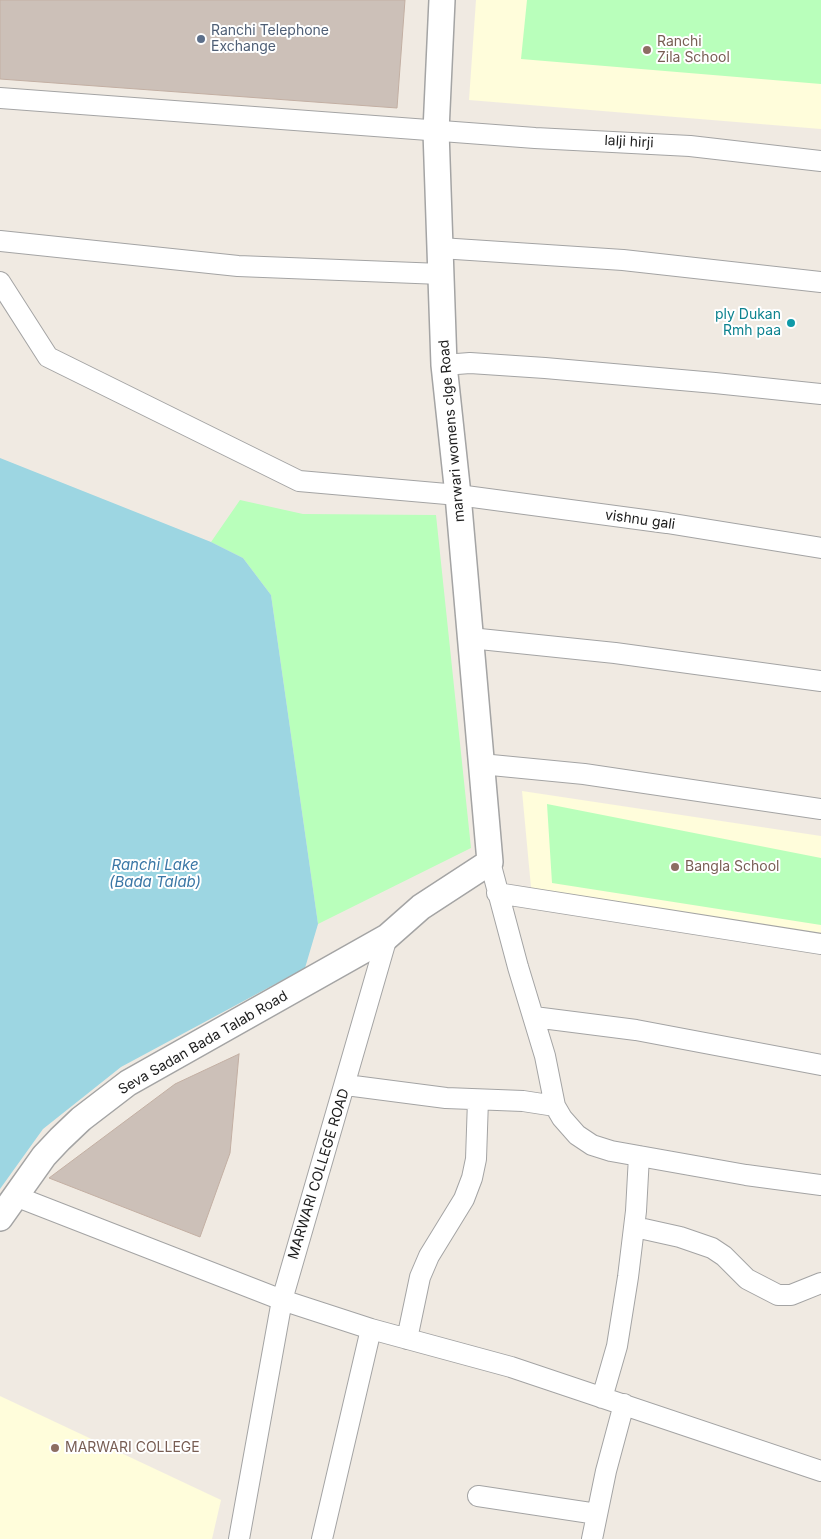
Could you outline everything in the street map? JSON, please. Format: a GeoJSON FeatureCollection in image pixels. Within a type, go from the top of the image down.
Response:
{"type":"FeatureCollection","features":[{"type":"Feature","properties":{"kind":"street","name":"marwari womens clge Road"},"geometry":{"type":"LineString","coordinates":[[442,0],[436,131],[444,365],[458,495],[490,862]]}},
{"type":"Feature","properties":{"kind":"street","name":"lalji hirji"},"geometry":{"type":"LineString","coordinates":[[0,98],[535,138],[690,146],[821,161]]}},
{"type":"Feature","properties":{"kind":"street"},"geometry":{"type":"LineString","coordinates":[[0,241],[238,266],[441,274]]}},
{"type":"Feature","properties":{"kind":"street"},"geometry":{"type":"LineString","coordinates":[[440,248],[623,260],[821,282]]}},
{"type":"Feature","properties":{"kind":"street","name":"vishnu gali"},"geometry":{"type":"LineString","coordinates":[[0,282],[48,357],[299,482],[458,495],[667,523],[821,548]]}},
{"type":"Feature","properties":{"kind":"street"},"geometry":{"type":"LineString","coordinates":[[444,365],[470,363],[536,368],[715,382],[821,394]]}},
{"type":"Feature","properties":{"kind":"street"},"geometry":{"type":"LineString","coordinates":[[470,638],[615,653],[821,680]]}},
{"type":"Feature","properties":{"kind":"street"},"geometry":{"type":"LineString","coordinates":[[481,764],[584,774],[821,809]]}},
{"type":"Feature","properties":{"kind":"street"},"geometry":{"type":"LineString","coordinates":[[388,937],[421,907],[490,862],[497,893],[545,1056],[555,1106],[577,1135],[592,1145],[639,1156],[821,1185]]}},
{"type":"Feature","properties":{"kind":"street"},"geometry":{"type":"LineString","coordinates":[[497,893],[821,944]]}},
{"type":"Feature","properties":{"kind":"street","name":"MARWARI COLLEGE ROAD"},"geometry":{"type":"LineString","coordinates":[[239,1539],[249,1494],[282,1300],[388,937]]}},
{"type":"Feature","properties":{"kind":"street","name":"Seva Sadan Bada Talab Road"},"geometry":{"type":"LineString","coordinates":[[0,1218],[44,1156],[60,1139],[81,1119],[128,1083],[388,937]]}},
{"type":"Feature","properties":{"kind":"street"},"geometry":{"type":"LineString","coordinates":[[534,1017],[636,1030],[821,1064]]}},
{"type":"Feature","properties":{"kind":"street"},"geometry":{"type":"LineString","coordinates":[[346,1086],[478,1100],[523,1101],[555,1106]]}},
{"type":"Feature","properties":{"kind":"street"},"geometry":{"type":"LineString","coordinates":[[407,1339],[420,1277],[429,1256],[464,1199],[472,1178],[476,1159],[478,1100]]}},
{"type":"Feature","properties":{"kind":"street"},"geometry":{"type":"LineString","coordinates":[[602,1398],[617,1346],[635,1227],[639,1156]]}},
{"type":"Feature","properties":{"kind":"street"},"geometry":{"type":"LineString","coordinates":[[15,1196],[282,1300],[371,1330],[510,1367],[821,1471]]}},
{"type":"Feature","properties":{"kind":"street"},"geometry":{"type":"LineString","coordinates":[[635,1227],[680,1237],[712,1248],[747,1279],[778,1295],[791,1295],[821,1283]]}},
{"type":"Feature","properties":{"kind":"street"},"geometry":{"type":"LineString","coordinates":[[322,1539],[371,1330]]}},
{"type":"Feature","properties":{"kind":"street"},"geometry":{"type":"LineString","coordinates":[[592,1539],[624,1404]]}},
{"type":"Feature","properties":{"kind":"street"},"geometry":{"type":"LineString","coordinates":[[478,1496],[597,1514]]}},
{"type":"Feature","properties":{"kind":"shaded area","name":"Ranchi Zila School"},"geometry":{"type":"Polygon","coordinates":[[[476,0],[821,0],[821,129],[469,100],[476,0]]]}},
{"type":"Feature","properties":{"kind":"shaded area","name":"Bangla School"},"geometry":{"type":"Polygon","coordinates":[[[522,791],[821,836],[821,944],[532,898],[522,791]]]}},
{"type":"Feature","properties":{"kind":"shaded area","name":"MARWARI COLLEGE"},"geometry":{"type":"Polygon","coordinates":[[[0,1396],[221,1500],[212,1539],[0,1539],[0,1396]]]}},
{"type":"Feature","properties":{"kind":"green space"},"geometry":{"type":"Polygon","coordinates":[[[527,0],[821,0],[821,84],[521,59],[527,0]]]}},
{"type":"Feature","properties":{"kind":"green space"},"geometry":{"type":"Polygon","coordinates":[[[240,500],[303,514],[436,515],[471,848],[318,924],[271,595],[243,558],[211,542],[240,500]]]}},
{"type":"Feature","properties":{"kind":"green space","name":"Bangla School"},"geometry":{"type":"Polygon","coordinates":[[[547,804],[821,858],[821,925],[552,883],[547,804]]]}},
{"type":"Feature","properties":{"kind":"water","name":"Ranchi Lake (Bada Talab)"},"geometry":{"type":"Polygon","coordinates":[[[0,458],[211,542],[243,558],[271,595],[318,924],[305,968],[121,1067],[43,1129],[0,1189],[0,458]]]}},
{"type":"Feature","properties":{"kind":"building","name":"Ranchi Telephone Exchange"},"geometry":{"type":"Polygon","coordinates":[[[0,0],[405,0],[397,108],[0,79],[0,0]]]}},
{"type":"Feature","properties":{"kind":"building"},"geometry":{"type":"Polygon","coordinates":[[[239,1054],[230,1153],[200,1237],[49,1178],[175,1084],[239,1054]]]}},
{"type":"Feature","properties":{"kind":"place","name":"Ranchi Telephone Exchange"},"geometry":{"type":"Point","coordinates":[201,39]}},
{"type":"Feature","properties":{"kind":"place","name":"Ranchi Zila School"},"geometry":{"type":"Point","coordinates":[647,50]}},
{"type":"Feature","properties":{"kind":"place","name":"ply Dukan Rmh paa"},"geometry":{"type":"Point","coordinates":[791,323]}},
{"type":"Feature","properties":{"kind":"place","name":"Bangla School"},"geometry":{"type":"Point","coordinates":[675,867]}},
{"type":"Feature","properties":{"kind":"place","name":"MARWARI COLLEGE"},"geometry":{"type":"Point","coordinates":[55,1448]}}]}
